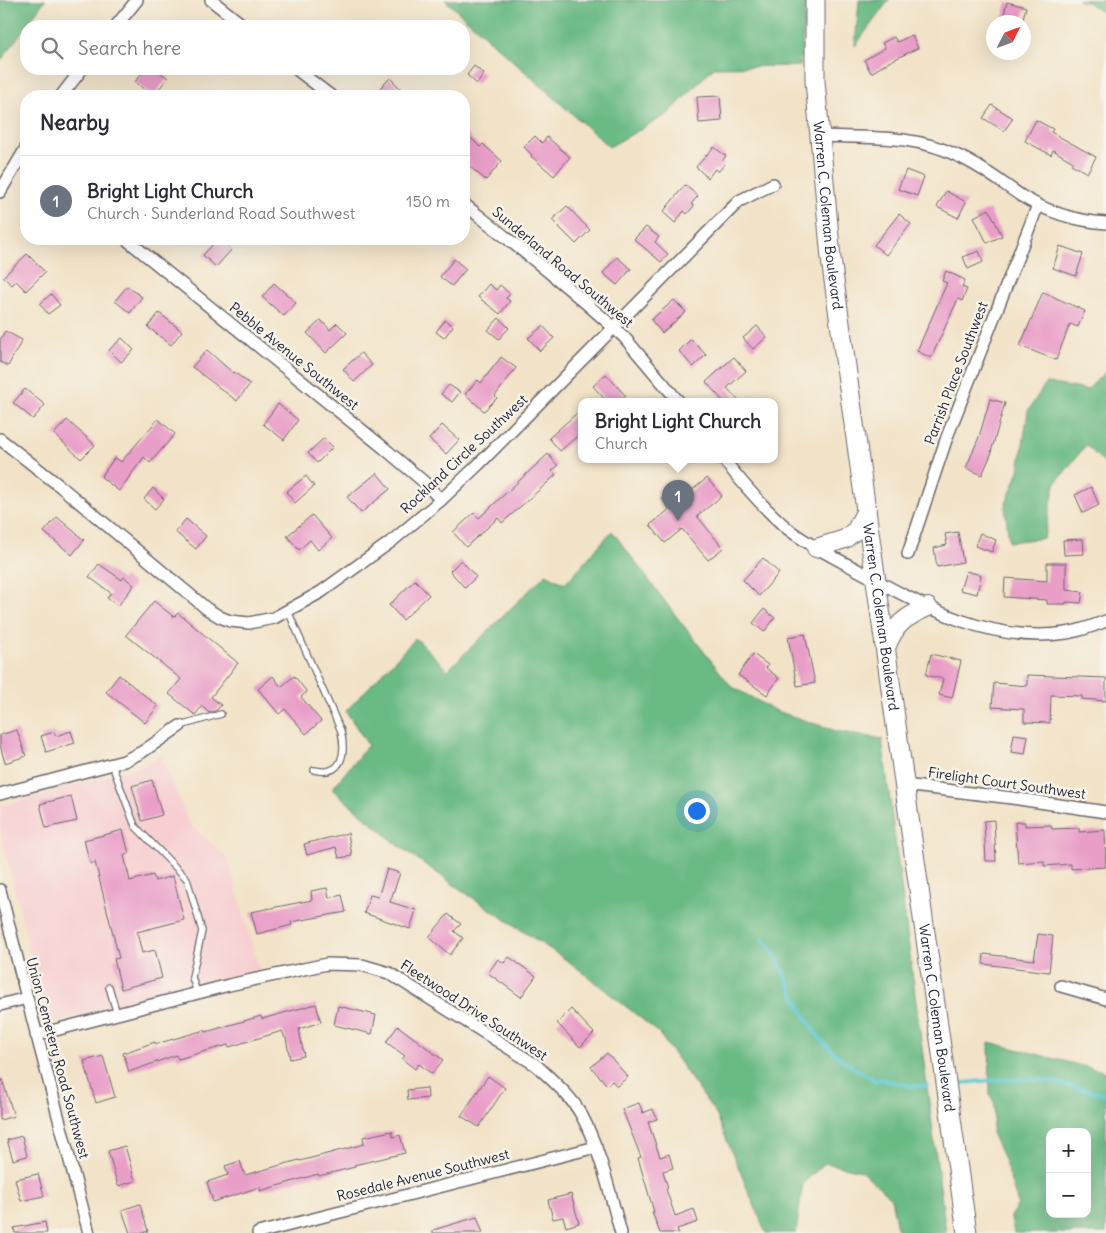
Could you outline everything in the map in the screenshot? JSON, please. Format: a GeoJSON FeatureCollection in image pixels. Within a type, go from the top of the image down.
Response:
{"type":"FeatureCollection","features":[{"type":"Feature","properties":{"kind":"highway","name":"Warren C. Coleman Boulevard"},"geometry":{"type":"LineString","coordinates":[[815,0],[814,74],[831,259],[967,1233]]}},
{"type":"Feature","properties":{"kind":"main road"},"geometry":{"type":"LineString","coordinates":[[816,548],[845,539],[856,530],[867,508]]}},
{"type":"Feature","properties":{"kind":"main road"},"geometry":{"type":"LineString","coordinates":[[886,648],[891,634],[903,620],[928,606]]}},
{"type":"Feature","properties":{"kind":"street"},"geometry":{"type":"LineString","coordinates":[[121,20],[137,0]]}},
{"type":"Feature","properties":{"kind":"street"},"geometry":{"type":"LineString","coordinates":[[211,0],[236,20]]}},
{"type":"Feature","properties":{"kind":"street"},"geometry":{"type":"LineString","coordinates":[[66,90],[77,75]]}},
{"type":"Feature","properties":{"kind":"street"},"geometry":{"type":"LineString","coordinates":[[304,75],[322,90]]}},
{"type":"Feature","properties":{"kind":"street"},"geometry":{"type":"LineString","coordinates":[[819,136],[896,138],[928,144],[957,155],[990,173],[1020,195],[1058,214],[1106,223]]}},
{"type":"Feature","properties":{"kind":"street"},"geometry":{"type":"LineString","coordinates":[[0,192],[20,161]]}},
{"type":"Feature","properties":{"kind":"street","name":"Rockland Circle Southwest"},"geometry":{"type":"LineString","coordinates":[[0,439],[220,617],[230,621],[249,623],[274,618],[322,592],[392,541],[441,500],[739,201],[773,184]]}},
{"type":"Feature","properties":{"kind":"street","name":"Parrish Place Southwest"},"geometry":{"type":"LineString","coordinates":[[908,554],[947,437],[1038,205]]}},
{"type":"Feature","properties":{"kind":"street","name":"Sunderland Road Southwest"},"geometry":{"type":"LineString","coordinates":[[470,209],[581,298],[624,337],[676,398]]}},
{"type":"Feature","properties":{"kind":"street","name":"Pebble Avenue Southwest"},"geometry":{"type":"LineString","coordinates":[[133,245],[384,448],[424,482],[441,500]]}},
{"type":"Feature","properties":{"kind":"street"},"geometry":{"type":"LineString","coordinates":[[726,463],[772,514],[789,530],[816,548],[877,581],[968,624],[996,631],[1029,635],[1068,633],[1106,621]]}},
{"type":"Feature","properties":{"kind":"street"},"geometry":{"type":"LineString","coordinates":[[0,794],[124,761],[142,752],[180,726]]}},
{"type":"Feature","properties":{"kind":"street","name":"Firelight Court Southwest"},"geometry":{"type":"LineString","coordinates":[[904,785],[1106,812]]}},
{"type":"Feature","properties":{"kind":"street","name":"Union Cemetery Road Southwest"},"geometry":{"type":"LineString","coordinates":[[0,890],[26,998],[89,1233]]}},
{"type":"Feature","properties":{"kind":"street","name":"Fleetwood Drive Southwest"},"geometry":{"type":"LineString","coordinates":[[36,1035],[197,993],[327,964],[362,965],[389,973],[536,1065],[574,1104],[582,1115],[596,1147],[621,1233]]}},
{"type":"Feature","properties":{"kind":"street"},"geometry":{"type":"LineString","coordinates":[[1060,986],[1106,999]]}},
{"type":"Feature","properties":{"kind":"street"},"geometry":{"type":"LineString","coordinates":[[0,1005],[26,998]]}},
{"type":"Feature","properties":{"kind":"street","name":"Rosedale Avenue Southwest"},"geometry":{"type":"LineString","coordinates":[[258,1233],[596,1147]]}},
{"type":"Feature","properties":{"kind":"lane"},"geometry":{"type":"LineString","coordinates":[[288,611],[341,731],[345,745],[341,761],[336,767],[330,771],[323,772],[314,770]]}},
{"type":"Feature","properties":{"kind":"lane"},"geometry":{"type":"LineString","coordinates":[[180,726],[221,714]]}},
{"type":"Feature","properties":{"kind":"lane"},"geometry":{"type":"LineString","coordinates":[[112,765],[135,826],[187,879],[202,930],[192,977],[197,993]]}},
{"type":"Feature","properties":{"kind":"lane"},"geometry":{"type":"LineString","coordinates":[[109,987],[117,1014]]}},
{"type":"Feature","properties":{"kind":"shaded area"},"geometry":{"type":"Polygon","coordinates":[[[161,755],[189,823],[228,859],[260,972],[47,1023],[0,830],[0,806],[143,765],[161,755]]]}},
{"type":"Feature","properties":{"kind":"green space"},"geometry":{"type":"Polygon","coordinates":[[[0,0],[45,0],[30,20],[20,20],[20,34],[0,62],[0,0]]]}},
{"type":"Feature","properties":{"kind":"green space"},"geometry":{"type":"Polygon","coordinates":[[[445,0],[806,0],[800,66],[714,67],[668,114],[609,147],[470,22],[470,20],[467,20],[445,0]]]}},
{"type":"Feature","properties":{"kind":"green space"},"geometry":{"type":"Polygon","coordinates":[[[859,0],[889,0],[855,46],[859,0]]]}},
{"type":"Feature","properties":{"kind":"green space"},"geometry":{"type":"Polygon","coordinates":[[[1078,0],[1106,0],[1106,15],[1087,2],[1078,0]]]}},
{"type":"Feature","properties":{"kind":"green space"},"geometry":{"type":"Polygon","coordinates":[[[1106,371],[1106,465],[1086,445],[1055,484],[1044,538],[1009,542],[1005,506],[1019,471],[1028,411],[1046,383],[1087,390],[1106,371]]]}},
{"type":"Feature","properties":{"kind":"green space"},"geometry":{"type":"Polygon","coordinates":[[[612,531],[731,686],[774,710],[836,731],[882,739],[946,1233],[898,1233],[891,1198],[862,1171],[825,1163],[803,1183],[796,1233],[766,1233],[716,1114],[658,1032],[571,963],[399,846],[332,789],[368,745],[346,711],[416,638],[448,670],[546,574],[565,584],[612,531]]]}},
{"type":"Feature","properties":{"kind":"green space"},"geometry":{"type":"Polygon","coordinates":[[[989,1042],[1106,1072],[1106,1233],[1014,1233],[1011,1217],[1018,1204],[1004,1159],[992,1133],[995,1106],[990,1095],[989,1042]]]}},
{"type":"Feature","properties":{"kind":"building"},"geometry":{"type":"Polygon","coordinates":[[[1007,2],[1026,7],[1024,15],[1004,15],[1007,2]]]}},
{"type":"Feature","properties":{"kind":"building"},"geometry":{"type":"Polygon","coordinates":[[[912,35],[918,48],[871,73],[864,60],[885,48],[882,43],[894,37],[897,42],[912,35]]]}},
{"type":"Feature","properties":{"kind":"building"},"geometry":{"type":"Polygon","coordinates":[[[474,66],[484,74],[477,84],[467,75],[470,75],[470,71],[474,66]]]}},
{"type":"Feature","properties":{"kind":"building"},"geometry":{"type":"Polygon","coordinates":[[[140,75],[164,75],[168,78],[158,90],[145,90],[135,82],[140,75]]]}},
{"type":"Feature","properties":{"kind":"building"},"geometry":{"type":"Polygon","coordinates":[[[390,78],[402,90],[378,90],[390,78]]]}},
{"type":"Feature","properties":{"kind":"building"},"geometry":{"type":"Polygon","coordinates":[[[720,96],[722,121],[699,123],[697,97],[720,96]]]}},
{"type":"Feature","properties":{"kind":"building"},"geometry":{"type":"Polygon","coordinates":[[[992,105],[1013,118],[1004,131],[983,118],[992,105]]]}},
{"type":"Feature","properties":{"kind":"building"},"geometry":{"type":"Polygon","coordinates":[[[1036,120],[1053,129],[1051,132],[1096,157],[1087,173],[1071,164],[1073,162],[1053,150],[1051,155],[1025,141],[1036,120]]]}},
{"type":"Feature","properties":{"kind":"building"},"geometry":{"type":"Polygon","coordinates":[[[535,136],[542,143],[547,137],[570,157],[554,176],[531,156],[524,147],[535,136]]]}},
{"type":"Feature","properties":{"kind":"building"},"geometry":{"type":"Polygon","coordinates":[[[470,137],[480,147],[483,144],[502,161],[486,180],[470,167],[470,137]]]}},
{"type":"Feature","properties":{"kind":"building"},"geometry":{"type":"Polygon","coordinates":[[[714,147],[726,156],[722,161],[725,164],[718,172],[715,169],[708,178],[696,167],[714,147]]]}},
{"type":"Feature","properties":{"kind":"building"},"geometry":{"type":"Polygon","coordinates":[[[906,170],[924,177],[917,196],[898,189],[906,170]]]}},
{"type":"Feature","properties":{"kind":"building"},"geometry":{"type":"Polygon","coordinates":[[[685,185],[698,196],[691,204],[694,206],[687,214],[684,211],[675,223],[663,212],[685,185]]]}},
{"type":"Feature","properties":{"kind":"building"},"geometry":{"type":"Polygon","coordinates":[[[946,191],[966,202],[958,218],[937,207],[946,191]]]}},
{"type":"Feature","properties":{"kind":"building"},"geometry":{"type":"Polygon","coordinates":[[[567,206],[590,230],[576,244],[552,220],[567,206]]]}},
{"type":"Feature","properties":{"kind":"building"},"geometry":{"type":"Polygon","coordinates":[[[989,209],[1002,236],[987,243],[974,217],[989,209]]]}},
{"type":"Feature","properties":{"kind":"building"},"geometry":{"type":"Polygon","coordinates":[[[899,214],[911,224],[886,255],[874,245],[899,214]]]}},
{"type":"Feature","properties":{"kind":"building"},"geometry":{"type":"Polygon","coordinates":[[[646,227],[659,237],[655,242],[668,254],[661,262],[634,239],[646,227]]]}},
{"type":"Feature","properties":{"kind":"building"},"geometry":{"type":"Polygon","coordinates":[[[212,245],[228,245],[232,249],[216,267],[203,255],[212,245]]]}},
{"type":"Feature","properties":{"kind":"building"},"geometry":{"type":"Polygon","coordinates":[[[1060,246],[1083,254],[1076,276],[1053,268],[1060,246]]]}},
{"type":"Feature","properties":{"kind":"building"},"geometry":{"type":"Polygon","coordinates":[[[979,251],[983,262],[968,269],[963,257],[979,251]]]}},
{"type":"Feature","properties":{"kind":"building"},"geometry":{"type":"Polygon","coordinates":[[[27,254],[45,272],[26,291],[16,281],[12,285],[3,277],[27,254]]]}},
{"type":"Feature","properties":{"kind":"building"},"geometry":{"type":"Polygon","coordinates":[[[617,257],[631,269],[617,285],[603,273],[617,257]]]}},
{"type":"Feature","properties":{"kind":"building"},"geometry":{"type":"Polygon","coordinates":[[[454,259],[466,269],[452,286],[440,277],[454,259]]]}},
{"type":"Feature","properties":{"kind":"building"},"geometry":{"type":"Polygon","coordinates":[[[946,271],[965,280],[962,287],[967,289],[962,301],[958,299],[931,358],[917,351],[947,283],[942,281],[946,271]]]}},
{"type":"Feature","properties":{"kind":"building"},"geometry":{"type":"Polygon","coordinates":[[[274,283],[296,303],[284,316],[262,297],[274,283]]]}},
{"type":"Feature","properties":{"kind":"building"},"geometry":{"type":"Polygon","coordinates":[[[489,284],[496,290],[500,285],[510,294],[506,298],[510,301],[500,314],[478,297],[489,284]]]}},
{"type":"Feature","properties":{"kind":"building"},"geometry":{"type":"Polygon","coordinates":[[[127,286],[142,297],[130,313],[115,301],[127,286]]]}},
{"type":"Feature","properties":{"kind":"building"},"geometry":{"type":"Polygon","coordinates":[[[1043,292],[1085,311],[1078,327],[1070,324],[1056,360],[1020,346],[1043,292]]]}},
{"type":"Feature","properties":{"kind":"building"},"geometry":{"type":"Polygon","coordinates":[[[51,294],[60,305],[48,314],[40,304],[51,294]]]}},
{"type":"Feature","properties":{"kind":"building"},"geometry":{"type":"Polygon","coordinates":[[[674,300],[686,312],[662,333],[651,320],[674,300]]]}},
{"type":"Feature","properties":{"kind":"building"},"geometry":{"type":"Polygon","coordinates":[[[159,313],[182,331],[171,345],[148,327],[159,313]]]}},
{"type":"Feature","properties":{"kind":"building"},"geometry":{"type":"Polygon","coordinates":[[[499,318],[509,328],[499,339],[488,330],[499,318]]]}},
{"type":"Feature","properties":{"kind":"building"},"geometry":{"type":"Polygon","coordinates":[[[321,320],[330,330],[337,323],[347,333],[326,353],[307,333],[321,320]]]}},
{"type":"Feature","properties":{"kind":"building"},"geometry":{"type":"Polygon","coordinates":[[[445,320],[453,326],[444,338],[436,332],[445,320]]]}},
{"type":"Feature","properties":{"kind":"building"},"geometry":{"type":"Polygon","coordinates":[[[543,326],[554,338],[540,351],[528,338],[543,326]]]}},
{"type":"Feature","properties":{"kind":"building"},"geometry":{"type":"Polygon","coordinates":[[[757,326],[767,337],[753,349],[743,338],[757,326]]]}},
{"type":"Feature","properties":{"kind":"building"},"geometry":{"type":"Polygon","coordinates":[[[5,331],[22,340],[8,366],[0,362],[0,340],[5,331]]]}},
{"type":"Feature","properties":{"kind":"building"},"geometry":{"type":"Polygon","coordinates":[[[122,338],[134,350],[121,362],[109,350],[122,338]]]}},
{"type":"Feature","properties":{"kind":"building"},"geometry":{"type":"Polygon","coordinates":[[[691,339],[706,355],[693,367],[679,351],[691,339]]]}},
{"type":"Feature","properties":{"kind":"building"},"geometry":{"type":"Polygon","coordinates":[[[207,350],[233,373],[250,384],[237,401],[192,367],[207,350]]]}},
{"type":"Feature","properties":{"kind":"building"},"geometry":{"type":"Polygon","coordinates":[[[361,353],[372,365],[354,382],[343,369],[361,353]]]}},
{"type":"Feature","properties":{"kind":"building"},"geometry":{"type":"Polygon","coordinates":[[[501,357],[516,368],[495,396],[497,398],[484,411],[465,394],[478,380],[481,383],[501,357]]]}},
{"type":"Feature","properties":{"kind":"building"},"geometry":{"type":"Polygon","coordinates":[[[734,357],[746,371],[727,388],[736,398],[720,398],[706,382],[734,357]]]}},
{"type":"Feature","properties":{"kind":"building"},"geometry":{"type":"Polygon","coordinates":[[[606,374],[626,396],[624,398],[604,398],[593,386],[606,374]]]}},
{"type":"Feature","properties":{"kind":"building"},"geometry":{"type":"Polygon","coordinates":[[[449,385],[460,392],[452,402],[441,394],[449,385]]]}},
{"type":"Feature","properties":{"kind":"building"},"geometry":{"type":"Polygon","coordinates":[[[25,389],[45,405],[33,419],[13,403],[25,389]]]}},
{"type":"Feature","properties":{"kind":"building"},"geometry":{"type":"Polygon","coordinates":[[[990,399],[1005,403],[992,452],[982,475],[966,468],[979,437],[990,399]]]}},
{"type":"Feature","properties":{"kind":"building"},"geometry":{"type":"Polygon","coordinates":[[[278,404],[298,420],[284,440],[263,424],[278,404]]]}},
{"type":"Feature","properties":{"kind":"building"},"geometry":{"type":"Polygon","coordinates":[[[578,414],[578,435],[560,451],[549,438],[578,414]]]}},
{"type":"Feature","properties":{"kind":"building"},"geometry":{"type":"Polygon","coordinates":[[[158,419],[175,434],[150,463],[144,457],[119,491],[101,477],[115,457],[121,462],[158,419]]]}},
{"type":"Feature","properties":{"kind":"building"},"geometry":{"type":"Polygon","coordinates":[[[67,420],[95,445],[81,459],[54,434],[67,420]]]}},
{"type":"Feature","properties":{"kind":"building"},"geometry":{"type":"Polygon","coordinates":[[[442,425],[459,440],[446,454],[429,439],[442,425]]]}},
{"type":"Feature","properties":{"kind":"building"},"geometry":{"type":"Polygon","coordinates":[[[324,438],[333,447],[317,463],[308,453],[324,438]]]}},
{"type":"Feature","properties":{"kind":"building"},"geometry":{"type":"Polygon","coordinates":[[[548,454],[558,466],[552,471],[556,475],[502,523],[498,518],[466,547],[453,532],[474,513],[479,518],[548,454]]]}},
{"type":"Feature","properties":{"kind":"building"},"geometry":{"type":"Polygon","coordinates":[[[377,473],[390,489],[361,513],[347,497],[377,473]]]}},
{"type":"Feature","properties":{"kind":"building"},"geometry":{"type":"Polygon","coordinates":[[[306,476],[314,486],[295,503],[286,492],[306,476]]]}},
{"type":"Feature","properties":{"kind":"building"},"geometry":{"type":"Polygon","coordinates":[[[707,478],[722,496],[697,516],[723,548],[708,560],[682,529],[665,543],[650,525],[670,509],[661,498],[676,485],[685,496],[707,478]]]}},
{"type":"Feature","properties":{"kind":"building"},"geometry":{"type":"Polygon","coordinates":[[[1091,487],[1099,505],[1083,513],[1075,495],[1091,487]]]}},
{"type":"Feature","properties":{"kind":"building"},"geometry":{"type":"Polygon","coordinates":[[[153,488],[164,499],[155,509],[144,499],[153,488]]]}},
{"type":"Feature","properties":{"kind":"building"},"geometry":{"type":"Polygon","coordinates":[[[312,515],[332,538],[318,550],[310,540],[299,550],[287,536],[312,515]]]}},
{"type":"Feature","properties":{"kind":"building"},"geometry":{"type":"Polygon","coordinates":[[[57,517],[84,540],[72,555],[44,532],[57,517]]]}},
{"type":"Feature","properties":{"kind":"building"},"geometry":{"type":"Polygon","coordinates":[[[186,519],[206,536],[196,549],[175,532],[186,519]]]}},
{"type":"Feature","properties":{"kind":"building"},"geometry":{"type":"Polygon","coordinates":[[[958,532],[963,562],[937,567],[934,548],[947,545],[945,534],[958,532]]]}},
{"type":"Feature","properties":{"kind":"building"},"geometry":{"type":"Polygon","coordinates":[[[980,533],[996,540],[992,552],[975,546],[980,533]]]}},
{"type":"Feature","properties":{"kind":"building"},"geometry":{"type":"Polygon","coordinates":[[[1083,539],[1084,554],[1064,555],[1063,540],[1083,539]]]}},
{"type":"Feature","properties":{"kind":"building"},"geometry":{"type":"Polygon","coordinates":[[[763,558],[779,573],[759,596],[743,580],[763,558]]]}},
{"type":"Feature","properties":{"kind":"building"},"geometry":{"type":"Polygon","coordinates":[[[461,560],[476,577],[465,588],[450,571],[461,560]]]}},
{"type":"Feature","properties":{"kind":"building"},"geometry":{"type":"Polygon","coordinates":[[[1047,563],[1066,563],[1066,590],[1083,592],[1081,603],[1047,604],[1047,600],[1004,597],[1005,578],[1047,581],[1047,563]]]}},
{"type":"Feature","properties":{"kind":"building"},"geometry":{"type":"Polygon","coordinates":[[[99,564],[122,580],[124,577],[134,585],[118,606],[107,598],[111,593],[89,577],[99,564]]]}},
{"type":"Feature","properties":{"kind":"building"},"geometry":{"type":"Polygon","coordinates":[[[966,571],[981,575],[977,594],[960,590],[966,571]]]}},
{"type":"Feature","properties":{"kind":"building"},"geometry":{"type":"Polygon","coordinates":[[[415,580],[429,595],[403,620],[389,605],[415,580]]]}},
{"type":"Feature","properties":{"kind":"building"},"geometry":{"type":"Polygon","coordinates":[[[154,601],[174,617],[178,613],[238,663],[211,697],[221,705],[217,710],[209,713],[202,706],[195,715],[169,694],[181,679],[126,635],[154,601]]]}},
{"type":"Feature","properties":{"kind":"building"},"geometry":{"type":"Polygon","coordinates":[[[764,609],[775,618],[764,632],[753,623],[764,609]]]}},
{"type":"Feature","properties":{"kind":"building"},"geometry":{"type":"Polygon","coordinates":[[[805,634],[815,683],[797,686],[788,637],[805,634]]]}},
{"type":"Feature","properties":{"kind":"building"},"geometry":{"type":"Polygon","coordinates":[[[753,654],[768,665],[766,668],[779,678],[767,695],[738,675],[753,654]]]}},
{"type":"Feature","properties":{"kind":"building"},"geometry":{"type":"Polygon","coordinates":[[[931,654],[961,661],[952,698],[939,695],[943,679],[926,675],[931,654]]]}},
{"type":"Feature","properties":{"kind":"building"},"geometry":{"type":"Polygon","coordinates":[[[119,675],[158,706],[145,723],[106,692],[119,675]]]}},
{"type":"Feature","properties":{"kind":"building"},"geometry":{"type":"Polygon","coordinates":[[[1027,675],[1106,678],[1106,701],[1082,699],[1082,696],[1051,695],[1050,723],[1024,722],[1024,709],[992,707],[994,683],[1027,686],[1027,675]]]}},
{"type":"Feature","properties":{"kind":"building"},"geometry":{"type":"Polygon","coordinates":[[[273,676],[281,687],[294,676],[307,692],[301,697],[321,721],[306,734],[285,709],[279,714],[258,689],[273,676]]]}},
{"type":"Feature","properties":{"kind":"building"},"geometry":{"type":"Polygon","coordinates":[[[17,730],[26,756],[5,763],[0,745],[0,735],[17,730]]]}},
{"type":"Feature","properties":{"kind":"building"},"geometry":{"type":"Polygon","coordinates":[[[71,731],[75,743],[46,752],[41,736],[54,732],[56,736],[71,731]]]}},
{"type":"Feature","properties":{"kind":"building"},"geometry":{"type":"Polygon","coordinates":[[[1014,734],[1028,736],[1025,754],[1011,752],[1014,734]]]}},
{"type":"Feature","properties":{"kind":"building"},"geometry":{"type":"Polygon","coordinates":[[[152,780],[162,815],[142,821],[132,786],[152,780]]]}},
{"type":"Feature","properties":{"kind":"building"},"geometry":{"type":"Polygon","coordinates":[[[71,796],[77,821],[46,828],[40,804],[71,796]]]}},
{"type":"Feature","properties":{"kind":"building"},"geometry":{"type":"Polygon","coordinates":[[[994,820],[996,861],[986,861],[984,821],[994,820]]]}},
{"type":"Feature","properties":{"kind":"building"},"geometry":{"type":"Polygon","coordinates":[[[1015,822],[1025,822],[1025,826],[1051,825],[1052,829],[1079,828],[1079,832],[1105,830],[1106,867],[1071,869],[1071,864],[1044,866],[1044,861],[1018,863],[1015,822]]]}},
{"type":"Feature","properties":{"kind":"building"},"geometry":{"type":"Polygon","coordinates":[[[123,830],[129,854],[124,855],[130,881],[153,875],[155,881],[173,876],[184,920],[137,932],[142,953],[155,950],[162,978],[121,989],[114,959],[119,958],[95,862],[90,864],[84,840],[123,830]]]}},
{"type":"Feature","properties":{"kind":"building"},"geometry":{"type":"Polygon","coordinates":[[[348,833],[352,856],[339,858],[336,847],[307,855],[304,844],[348,833]]]}},
{"type":"Feature","properties":{"kind":"building"},"geometry":{"type":"Polygon","coordinates":[[[387,869],[400,873],[390,902],[416,910],[410,929],[364,913],[370,895],[378,897],[387,869]]]}},
{"type":"Feature","properties":{"kind":"building"},"geometry":{"type":"Polygon","coordinates":[[[327,888],[329,898],[342,895],[346,912],[291,922],[292,925],[257,934],[251,912],[312,900],[311,891],[327,888]]]}},
{"type":"Feature","properties":{"kind":"building"},"geometry":{"type":"Polygon","coordinates":[[[448,914],[461,924],[454,931],[463,938],[450,955],[429,937],[448,914]]]}},
{"type":"Feature","properties":{"kind":"building"},"geometry":{"type":"Polygon","coordinates":[[[1038,934],[1053,936],[1049,972],[983,964],[984,954],[1034,960],[1038,934]]]}},
{"type":"Feature","properties":{"kind":"building"},"geometry":{"type":"Polygon","coordinates":[[[509,957],[536,976],[521,997],[488,973],[498,959],[504,963],[509,957]]]}},
{"type":"Feature","properties":{"kind":"building"},"geometry":{"type":"Polygon","coordinates":[[[316,1004],[321,1022],[299,1029],[304,1056],[290,1059],[286,1038],[282,1031],[229,1047],[228,1045],[178,1059],[176,1055],[129,1072],[123,1053],[155,1042],[156,1044],[205,1030],[206,1032],[261,1016],[262,1019],[316,1004]]]}},
{"type":"Feature","properties":{"kind":"building"},"geometry":{"type":"Polygon","coordinates":[[[338,1006],[376,1015],[372,1034],[334,1025],[338,1006]]]}},
{"type":"Feature","properties":{"kind":"building"},"geometry":{"type":"Polygon","coordinates":[[[571,1009],[594,1033],[580,1047],[557,1023],[571,1009]]]}},
{"type":"Feature","properties":{"kind":"building"},"geometry":{"type":"Polygon","coordinates":[[[398,1026],[443,1060],[432,1074],[419,1064],[415,1069],[402,1059],[405,1056],[386,1042],[398,1026]]]}},
{"type":"Feature","properties":{"kind":"building"},"geometry":{"type":"Polygon","coordinates":[[[607,1053],[628,1077],[617,1086],[612,1081],[607,1085],[591,1067],[607,1053]]]}},
{"type":"Feature","properties":{"kind":"building"},"geometry":{"type":"Polygon","coordinates":[[[103,1056],[115,1097],[96,1103],[84,1061],[103,1056]]]}},
{"type":"Feature","properties":{"kind":"building"},"geometry":{"type":"Polygon","coordinates":[[[488,1076],[505,1088],[479,1127],[461,1116],[488,1076]]]}},
{"type":"Feature","properties":{"kind":"building"},"geometry":{"type":"Polygon","coordinates":[[[0,1079],[2,1079],[14,1116],[0,1120],[0,1079]]]}},
{"type":"Feature","properties":{"kind":"building"},"geometry":{"type":"Polygon","coordinates":[[[427,1088],[428,1098],[408,1100],[407,1090],[427,1088]]]}},
{"type":"Feature","properties":{"kind":"building"},"geometry":{"type":"Polygon","coordinates":[[[639,1103],[643,1113],[653,1109],[657,1119],[648,1122],[660,1157],[669,1154],[673,1168],[663,1171],[668,1188],[666,1189],[675,1216],[694,1209],[698,1222],[677,1229],[679,1233],[660,1233],[652,1212],[654,1212],[638,1158],[641,1157],[622,1109],[639,1103]]]}},
{"type":"Feature","properties":{"kind":"building"},"geometry":{"type":"Polygon","coordinates":[[[392,1131],[393,1137],[400,1135],[405,1153],[354,1165],[355,1167],[319,1176],[318,1174],[260,1191],[260,1187],[213,1202],[207,1182],[228,1175],[225,1166],[240,1161],[245,1175],[364,1144],[363,1137],[392,1131]]]}},
{"type":"Feature","properties":{"kind":"building"},"geometry":{"type":"Polygon","coordinates":[[[22,1136],[27,1156],[13,1160],[7,1140],[22,1136]]]}},
{"type":"Feature","properties":{"kind":"building"},"geometry":{"type":"Polygon","coordinates":[[[125,1146],[135,1181],[118,1186],[108,1151],[125,1146]]]}},
{"type":"Feature","properties":{"kind":"building"},"geometry":{"type":"Polygon","coordinates":[[[38,1174],[44,1196],[21,1201],[15,1179],[38,1174]]]}},
{"type":"Feature","properties":{"kind":"building"},"geometry":{"type":"Polygon","coordinates":[[[571,1194],[579,1223],[566,1227],[563,1217],[553,1219],[548,1200],[571,1194]]]}},
{"type":"Feature","properties":{"kind":"building"},"geometry":{"type":"Polygon","coordinates":[[[140,1204],[148,1231],[130,1233],[122,1210],[140,1204]]]}},
{"type":"Feature","properties":{"kind":"building"},"geometry":{"type":"Polygon","coordinates":[[[477,1217],[483,1233],[433,1233],[433,1230],[477,1217]]]}},
{"type":"Feature","properties":{"kind":"building"},"geometry":{"type":"Polygon","coordinates":[[[45,1222],[47,1233],[15,1233],[14,1228],[45,1222]]]}},
{"type":"Feature","properties":{"kind":"waterway"},"geometry":{"type":"LineString","coordinates":[[763,939],[777,958],[808,1021],[815,1032],[834,1053],[876,1081],[880,1079],[911,1086],[927,1086]]}},
{"type":"Feature","properties":{"kind":"waterway"},"geometry":{"type":"LineString","coordinates":[[963,1083],[1041,1079],[1106,1095]]}},
{"type":"Feature","properties":{"kind":"place","name":"Bright Light Church"},"geometry":{"type":"Point","coordinates":[678,521]}}]}
